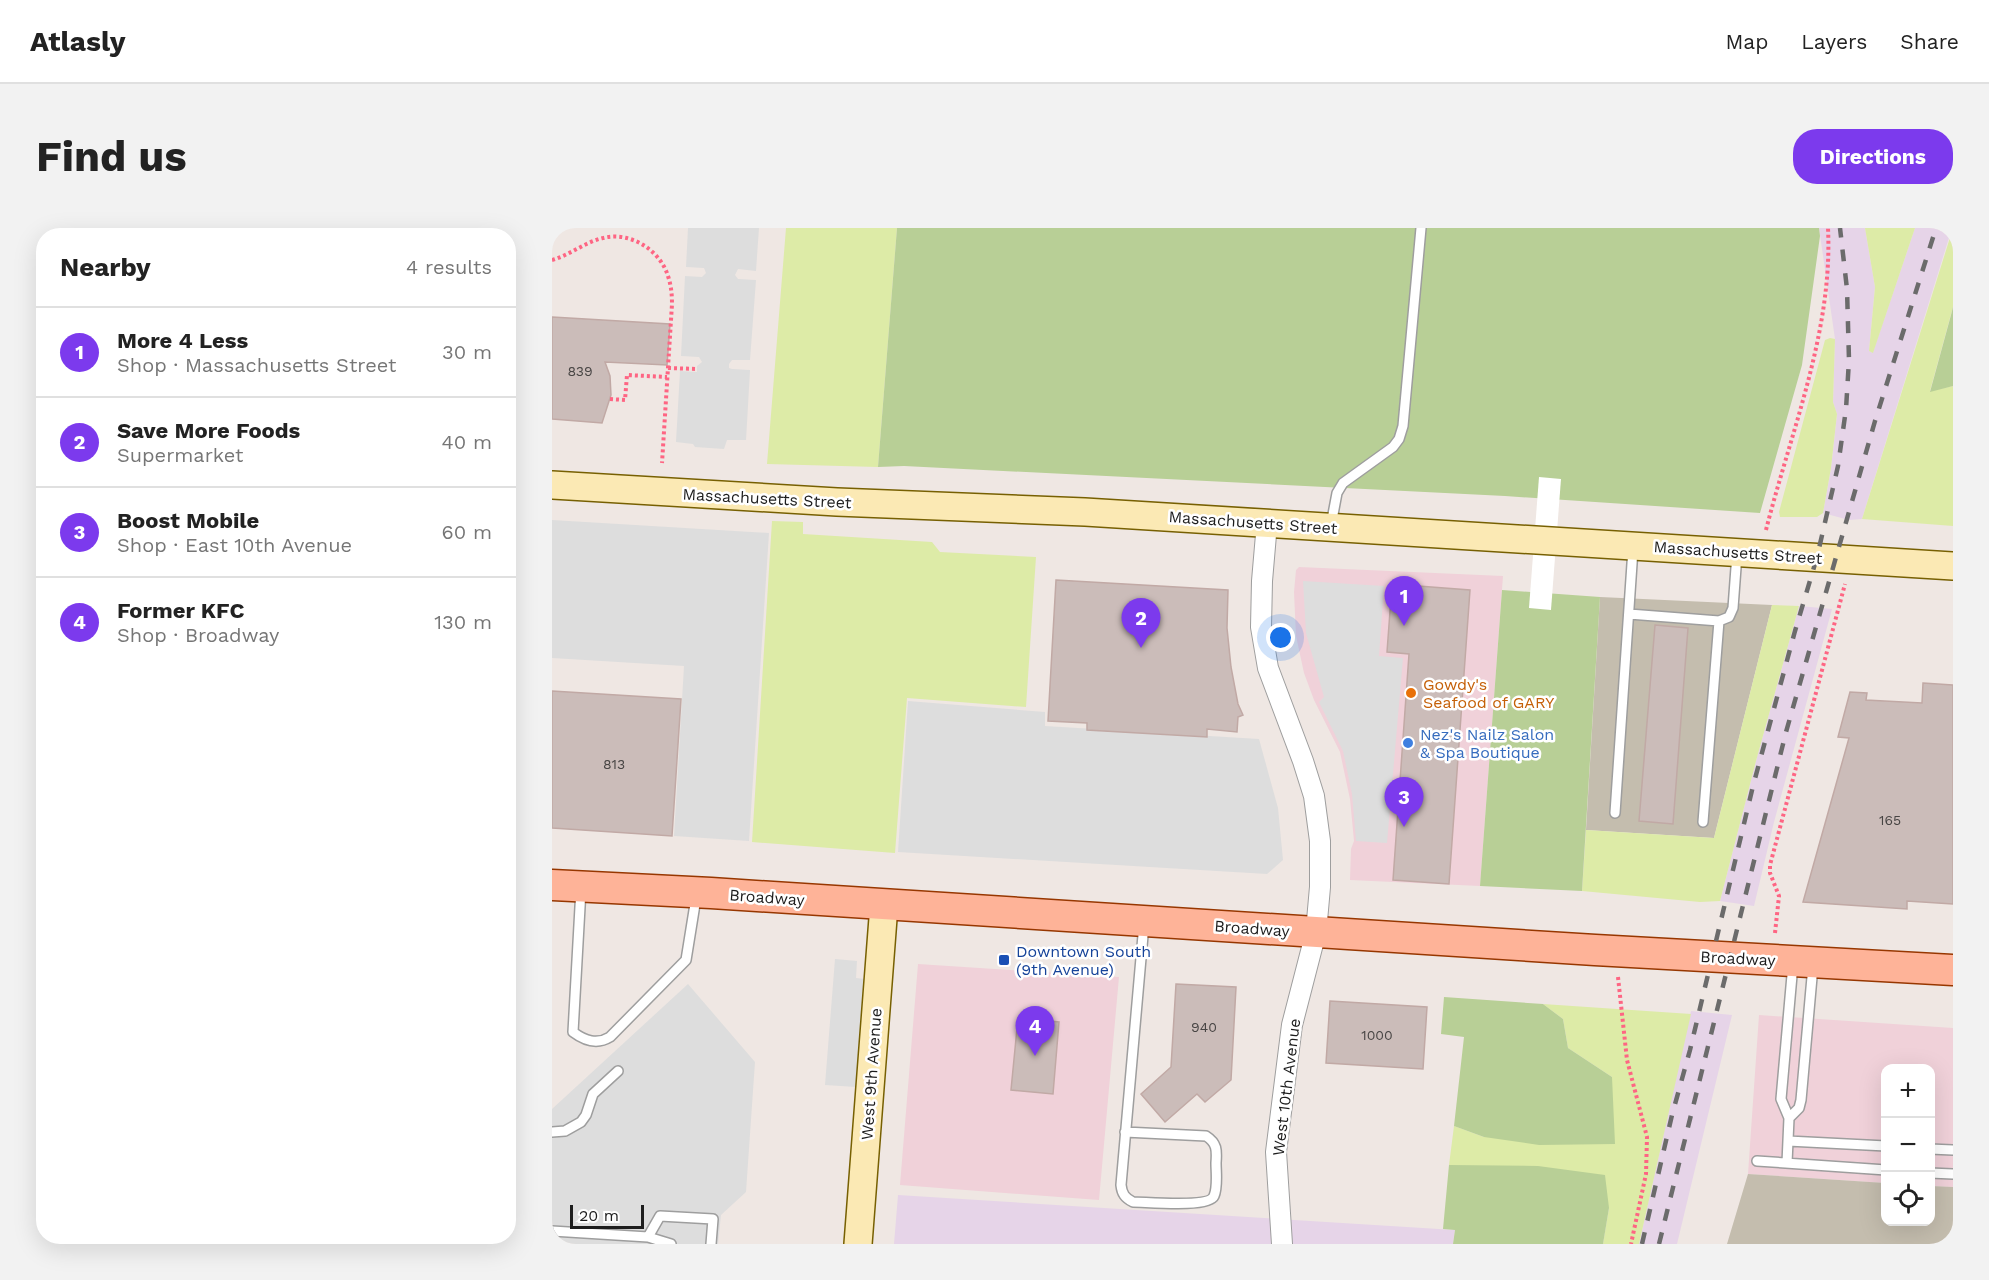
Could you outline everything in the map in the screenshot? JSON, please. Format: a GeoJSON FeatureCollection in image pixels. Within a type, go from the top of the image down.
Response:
{"type":"FeatureCollection","features":[{"type":"Feature","properties":{"kind":"main road","name":"Broadway"},"geometry":{"type":"LineString","coordinates":[[567,886],[1953,970]]}},
{"type":"Feature","properties":{"kind":"street","name":"Massachusetts Street"},"geometry":{"type":"LineString","coordinates":[[552,485],[837,502],[1085,512],[1953,566]]}},
{"type":"Feature","properties":{"kind":"street","name":"West 10th Avenue"},"geometry":{"type":"LineString","coordinates":[[1267,523],[1261,627],[1268,668],[1314,796],[1320,841],[1320,887],[1316,932],[1292,1025],[1276,1152],[1282,1244]]}},
{"type":"Feature","properties":{"kind":"street","name":"West 9th Avenue"},"geometry":{"type":"LineString","coordinates":[[858,1244],[884,905]]}},
{"type":"Feature","properties":{"kind":"lane"},"geometry":{"type":"LineString","coordinates":[[1331,527],[1337,494],[1342,483],[1393,447],[1399,439],[1403,426],[1421,228]]}},
{"type":"Feature","properties":{"kind":"lane"},"geometry":{"type":"LineString","coordinates":[[1615,813],[1633,546]]}},
{"type":"Feature","properties":{"kind":"lane"},"geometry":{"type":"LineString","coordinates":[[1629,614],[1719,621],[1729,616],[1748,553]]}},
{"type":"Feature","properties":{"kind":"lane"},"geometry":{"type":"LineString","coordinates":[[1702,822],[1719,621]]}},
{"type":"Feature","properties":{"kind":"lane"},"geometry":{"type":"LineString","coordinates":[[567,886],[573,1032],[587,1041],[595,1042],[604,1041],[610,1037],[686,960],[697,893]]}},
{"type":"Feature","properties":{"kind":"lane"},"geometry":{"type":"LineString","coordinates":[[1125,1132],[1206,1136],[1213,1140],[1217,1150],[1214,1195],[1210,1201],[1197,1203],[1133,1202],[1126,1199],[1122,1193],[1125,1132],[1144,921]]}},
{"type":"Feature","properties":{"kind":"lane"},"geometry":{"type":"LineString","coordinates":[[1789,1118],[1799,1108],[1801,1100],[1793,962]]}},
{"type":"Feature","properties":{"kind":"lane"},"geometry":{"type":"LineString","coordinates":[[1787,1164],[1789,1118],[1781,1099],[1793,962]]}},
{"type":"Feature","properties":{"kind":"lane"},"geometry":{"type":"LineString","coordinates":[[552,1132],[565,1131],[581,1122],[586,1115],[593,1094],[618,1071]]}},
{"type":"Feature","properties":{"kind":"lane"},"geometry":{"type":"LineString","coordinates":[[1788,1141],[1881,1146]]}},
{"type":"Feature","properties":{"kind":"lane"},"geometry":{"type":"LineString","coordinates":[[1935,1149],[1953,1150]]}},
{"type":"Feature","properties":{"kind":"lane"},"geometry":{"type":"LineString","coordinates":[[1757,1161],[1881,1170]]}},
{"type":"Feature","properties":{"kind":"lane"},"geometry":{"type":"LineString","coordinates":[[1935,1173],[1953,1174]]}},
{"type":"Feature","properties":{"kind":"lane"},"geometry":{"type":"LineString","coordinates":[[648,1237],[660,1216],[713,1219],[711,1244]]}},
{"type":"Feature","properties":{"kind":"lane"},"geometry":{"type":"LineString","coordinates":[[552,1231],[648,1237],[671,1244]]}},
{"type":"Feature","properties":{"kind":"path"},"geometry":{"type":"LineString","coordinates":[[1748,553],[1820,327],[1830,259],[1828,228]]}},
{"type":"Feature","properties":{"kind":"path"},"geometry":{"type":"LineString","coordinates":[[552,260],[572,253],[594,241],[611,237],[628,238],[650,250],[665,268],[672,290],[662,463]]}},
{"type":"Feature","properties":{"kind":"path"},"geometry":{"type":"LineString","coordinates":[[668,368],[697,369]]}},
{"type":"Feature","properties":{"kind":"path"},"geometry":{"type":"LineString","coordinates":[[610,399],[625,400],[627,375],[667,377]]}},
{"type":"Feature","properties":{"kind":"path"},"geometry":{"type":"LineString","coordinates":[[1793,962],[1779,896],[1770,873],[1770,865],[1851,560]]}},
{"type":"Feature","properties":{"kind":"path"},"geometry":{"type":"LineString","coordinates":[[1616,951],[1627,1060],[1647,1137],[1646,1174],[1631,1244]]}},
{"type":"Feature","properties":{"kind":"shaded area"},"geometry":{"type":"Polygon","coordinates":[[[688,228],[759,228],[756,271],[738,269],[735,275],[738,279],[756,280],[750,360],[732,360],[729,364],[729,368],[732,369],[750,370],[746,440],[727,440],[724,449],[695,447],[693,444],[676,442],[680,371],[697,372],[697,366],[702,362],[699,357],[681,356],[685,276],[702,277],[706,273],[704,268],[686,267],[688,228]]]}},
{"type":"Feature","properties":{"kind":"shaded area"},"geometry":{"type":"Polygon","coordinates":[[[1819,228],[1865,228],[1875,287],[1869,351],[1873,352],[1915,228],[1952,228],[1862,519],[1849,520],[1823,513],[1837,414],[1833,402],[1835,339],[1819,228]]]}},
{"type":"Feature","properties":{"kind":"shaded area"},"geometry":{"type":"Polygon","coordinates":[[[552,520],[769,533],[749,841],[674,836],[684,666],[552,658],[552,520]]]}},
{"type":"Feature","properties":{"kind":"shaded area"},"geometry":{"type":"Polygon","coordinates":[[[1299,567],[1503,576],[1480,886],[1350,880],[1351,849],[1354,841],[1350,799],[1340,752],[1314,700],[1304,673],[1296,636],[1294,592],[1296,570],[1299,567]]]}},
{"type":"Feature","properties":{"kind":"shaded area"},"geometry":{"type":"Polygon","coordinates":[[[1303,581],[1384,586],[1379,656],[1403,658],[1387,843],[1356,841],[1352,794],[1343,751],[1319,702],[1324,697],[1306,633],[1303,581]]]}},
{"type":"Feature","properties":{"kind":"shaded area"},"geometry":{"type":"Polygon","coordinates":[[[1600,597],[1772,605],[1714,838],[1586,830],[1600,597]]]}},
{"type":"Feature","properties":{"kind":"shaded area"},"geometry":{"type":"Polygon","coordinates":[[[1799,606],[1832,609],[1774,822],[1754,906],[1720,901],[1756,761],[1799,606]]]}},
{"type":"Feature","properties":{"kind":"shaded area"},"geometry":{"type":"Polygon","coordinates":[[[908,701],[1045,712],[1045,726],[1259,739],[1278,808],[1283,860],[1267,874],[898,852],[908,701]]]}},
{"type":"Feature","properties":{"kind":"shaded area"},"geometry":{"type":"Polygon","coordinates":[[[835,959],[857,961],[856,978],[865,979],[856,1087],[825,1085],[835,959]]]}},
{"type":"Feature","properties":{"kind":"shaded area"},"geometry":{"type":"Polygon","coordinates":[[[918,964],[1119,977],[1099,1200],[900,1185],[918,964]]]}},
{"type":"Feature","properties":{"kind":"shaded area"},"geometry":{"type":"Polygon","coordinates":[[[688,984],[755,1062],[746,1192],[721,1215],[718,1244],[552,1244],[552,1109],[688,984]]]}},
{"type":"Feature","properties":{"kind":"shaded area"},"geometry":{"type":"Polygon","coordinates":[[[1691,1011],[1732,1015],[1677,1244],[1639,1244],[1691,1011]]]}},
{"type":"Feature","properties":{"kind":"shaded area"},"geometry":{"type":"Polygon","coordinates":[[[1759,1015],[1953,1028],[1953,1187],[1935,1186],[1935,1064],[1881,1064],[1881,1183],[1748,1174],[1759,1015]]]}},
{"type":"Feature","properties":{"kind":"shaded area"},"geometry":{"type":"Polygon","coordinates":[[[1748,1174],[1881,1183],[1881,1226],[1935,1226],[1935,1186],[1953,1187],[1953,1244],[1727,1244],[1748,1174]]]}},
{"type":"Feature","properties":{"kind":"shaded area"},"geometry":{"type":"Polygon","coordinates":[[[898,1195],[1455,1230],[1453,1244],[894,1244],[898,1195]]]}},
{"type":"Feature","properties":{"kind":"green space"},"geometry":{"type":"Polygon","coordinates":[[[786,228],[897,228],[878,467],[767,464],[786,228]]]}},
{"type":"Feature","properties":{"kind":"green space"},"geometry":{"type":"Polygon","coordinates":[[[897,228],[1819,228],[1820,236],[1802,365],[1760,513],[1505,496],[904,466],[878,467],[897,228]]]}},
{"type":"Feature","properties":{"kind":"green space"},"geometry":{"type":"Polygon","coordinates":[[[1865,228],[1915,228],[1873,353],[1869,351],[1875,287],[1865,228]]]}},
{"type":"Feature","properties":{"kind":"green space"},"geometry":{"type":"Polygon","coordinates":[[[1953,228],[1953,307],[1930,391],[1953,386],[1953,526],[1862,519],[1953,228]]]}},
{"type":"Feature","properties":{"kind":"green space"},"geometry":{"type":"Polygon","coordinates":[[[1953,307],[1953,386],[1930,392],[1951,315],[1953,307]]]}},
{"type":"Feature","properties":{"kind":"green space"},"geometry":{"type":"Polygon","coordinates":[[[1835,339],[1833,402],[1837,414],[1823,513],[1817,517],[1780,517],[1779,512],[1825,340],[1835,339]]]}},
{"type":"Feature","properties":{"kind":"green space"},"geometry":{"type":"Polygon","coordinates":[[[772,521],[803,522],[803,534],[932,542],[940,552],[1036,557],[1026,707],[907,698],[895,853],[752,842],[772,521]]]}},
{"type":"Feature","properties":{"kind":"green space"},"geometry":{"type":"Polygon","coordinates":[[[1502,590],[1600,597],[1582,891],[1480,886],[1502,590]]]}},
{"type":"Feature","properties":{"kind":"green space"},"geometry":{"type":"Polygon","coordinates":[[[1772,605],[1799,606],[1720,901],[1700,902],[1582,891],[1586,830],[1714,838],[1772,605]]]}},
{"type":"Feature","properties":{"kind":"green space"},"geometry":{"type":"Polygon","coordinates":[[[1444,997],[1543,1004],[1563,1019],[1568,1048],[1612,1077],[1615,1144],[1539,1145],[1484,1137],[1454,1126],[1464,1037],[1441,1034],[1444,997]]]}},
{"type":"Feature","properties":{"kind":"green space"},"geometry":{"type":"Polygon","coordinates":[[[1543,1004],[1691,1014],[1639,1244],[1603,1244],[1609,1208],[1449,1165],[1454,1126],[1484,1137],[1612,1077],[1568,1048],[1563,1019],[1543,1004]]]}},
{"type":"Feature","properties":{"kind":"green space"},"geometry":{"type":"Polygon","coordinates":[[[1449,1165],[1538,1166],[1605,1175],[1609,1208],[1603,1244],[1453,1244],[1455,1230],[1443,1229],[1449,1165]]]}},
{"type":"Feature","properties":{"kind":"pier"},"geometry":{"type":"Polygon","coordinates":[[[1539,477],[1561,479],[1551,610],[1529,608],[1539,477]]]}},
{"type":"Feature","properties":{"kind":"building"},"geometry":{"type":"Polygon","coordinates":[[[552,317],[670,324],[667,365],[605,362],[610,376],[611,395],[602,423],[552,419],[552,317]]]}},
{"type":"Feature","properties":{"kind":"building"},"geometry":{"type":"Polygon","coordinates":[[[1056,580],[1228,590],[1227,628],[1231,667],[1238,704],[1243,715],[1238,717],[1237,732],[1207,729],[1207,737],[1087,730],[1087,723],[1048,721],[1056,580]]]}},
{"type":"Feature","properties":{"kind":"building"},"geometry":{"type":"Polygon","coordinates":[[[1392,584],[1470,590],[1449,884],[1393,880],[1409,654],[1387,652],[1392,584]]]}},
{"type":"Feature","properties":{"kind":"building"},"geometry":{"type":"Polygon","coordinates":[[[1655,625],[1688,628],[1673,824],[1639,821],[1655,625]]]}},
{"type":"Feature","properties":{"kind":"building"},"geometry":{"type":"Polygon","coordinates":[[[1923,683],[1953,685],[1953,904],[1907,901],[1907,909],[1803,902],[1849,738],[1838,737],[1850,692],[1867,693],[1866,700],[1922,703],[1923,683]]]}},
{"type":"Feature","properties":{"kind":"building"},"geometry":{"type":"Polygon","coordinates":[[[552,691],[681,699],[672,836],[552,828],[552,691]]]}},
{"type":"Feature","properties":{"kind":"building"},"geometry":{"type":"Polygon","coordinates":[[[1176,984],[1236,987],[1231,1080],[1205,1102],[1197,1094],[1165,1122],[1141,1094],[1171,1067],[1176,984]]]}},
{"type":"Feature","properties":{"kind":"building"},"geometry":{"type":"Polygon","coordinates":[[[1330,1001],[1427,1007],[1423,1069],[1326,1063],[1330,1001]]]}},
{"type":"Feature","properties":{"kind":"building"},"geometry":{"type":"Polygon","coordinates":[[[1018,1018],[1059,1022],[1053,1094],[1011,1090],[1018,1018]]]}},
{"type":"Feature","properties":{"kind":"railway"},"geometry":{"type":"LineString","coordinates":[[1642,1244],[1753,786],[1817,557],[1838,466],[1846,409],[1849,360],[1847,289],[1840,228]]}},
{"type":"Feature","properties":{"kind":"railway"},"geometry":{"type":"LineString","coordinates":[[1659,1244],[1786,732],[1875,421],[1936,228]]}},
{"type":"Feature","properties":{"kind":"place","name":"More 4 Less"},"geometry":{"type":"Point","coordinates":[1404,626]}},
{"type":"Feature","properties":{"kind":"place","name":"Save More Foods"},"geometry":{"type":"Point","coordinates":[1141,648]}},
{"type":"Feature","properties":{"kind":"place","name":"Gowdy's Seafood of GARY"},"geometry":{"type":"Point","coordinates":[1411,693]}},
{"type":"Feature","properties":{"kind":"place","name":"Nez's Nailz Salon & Spa Boutique"},"geometry":{"type":"Point","coordinates":[1408,743]}},
{"type":"Feature","properties":{"kind":"place","name":"Boost Mobile"},"geometry":{"type":"Point","coordinates":[1404,827]}},
{"type":"Feature","properties":{"kind":"place","name":"Downtown South (9th Avenue)"},"geometry":{"type":"Point","coordinates":[1004,960]}},
{"type":"Feature","properties":{"kind":"place","name":"Former KFC"},"geometry":{"type":"Point","coordinates":[1035,1056]}}]}
